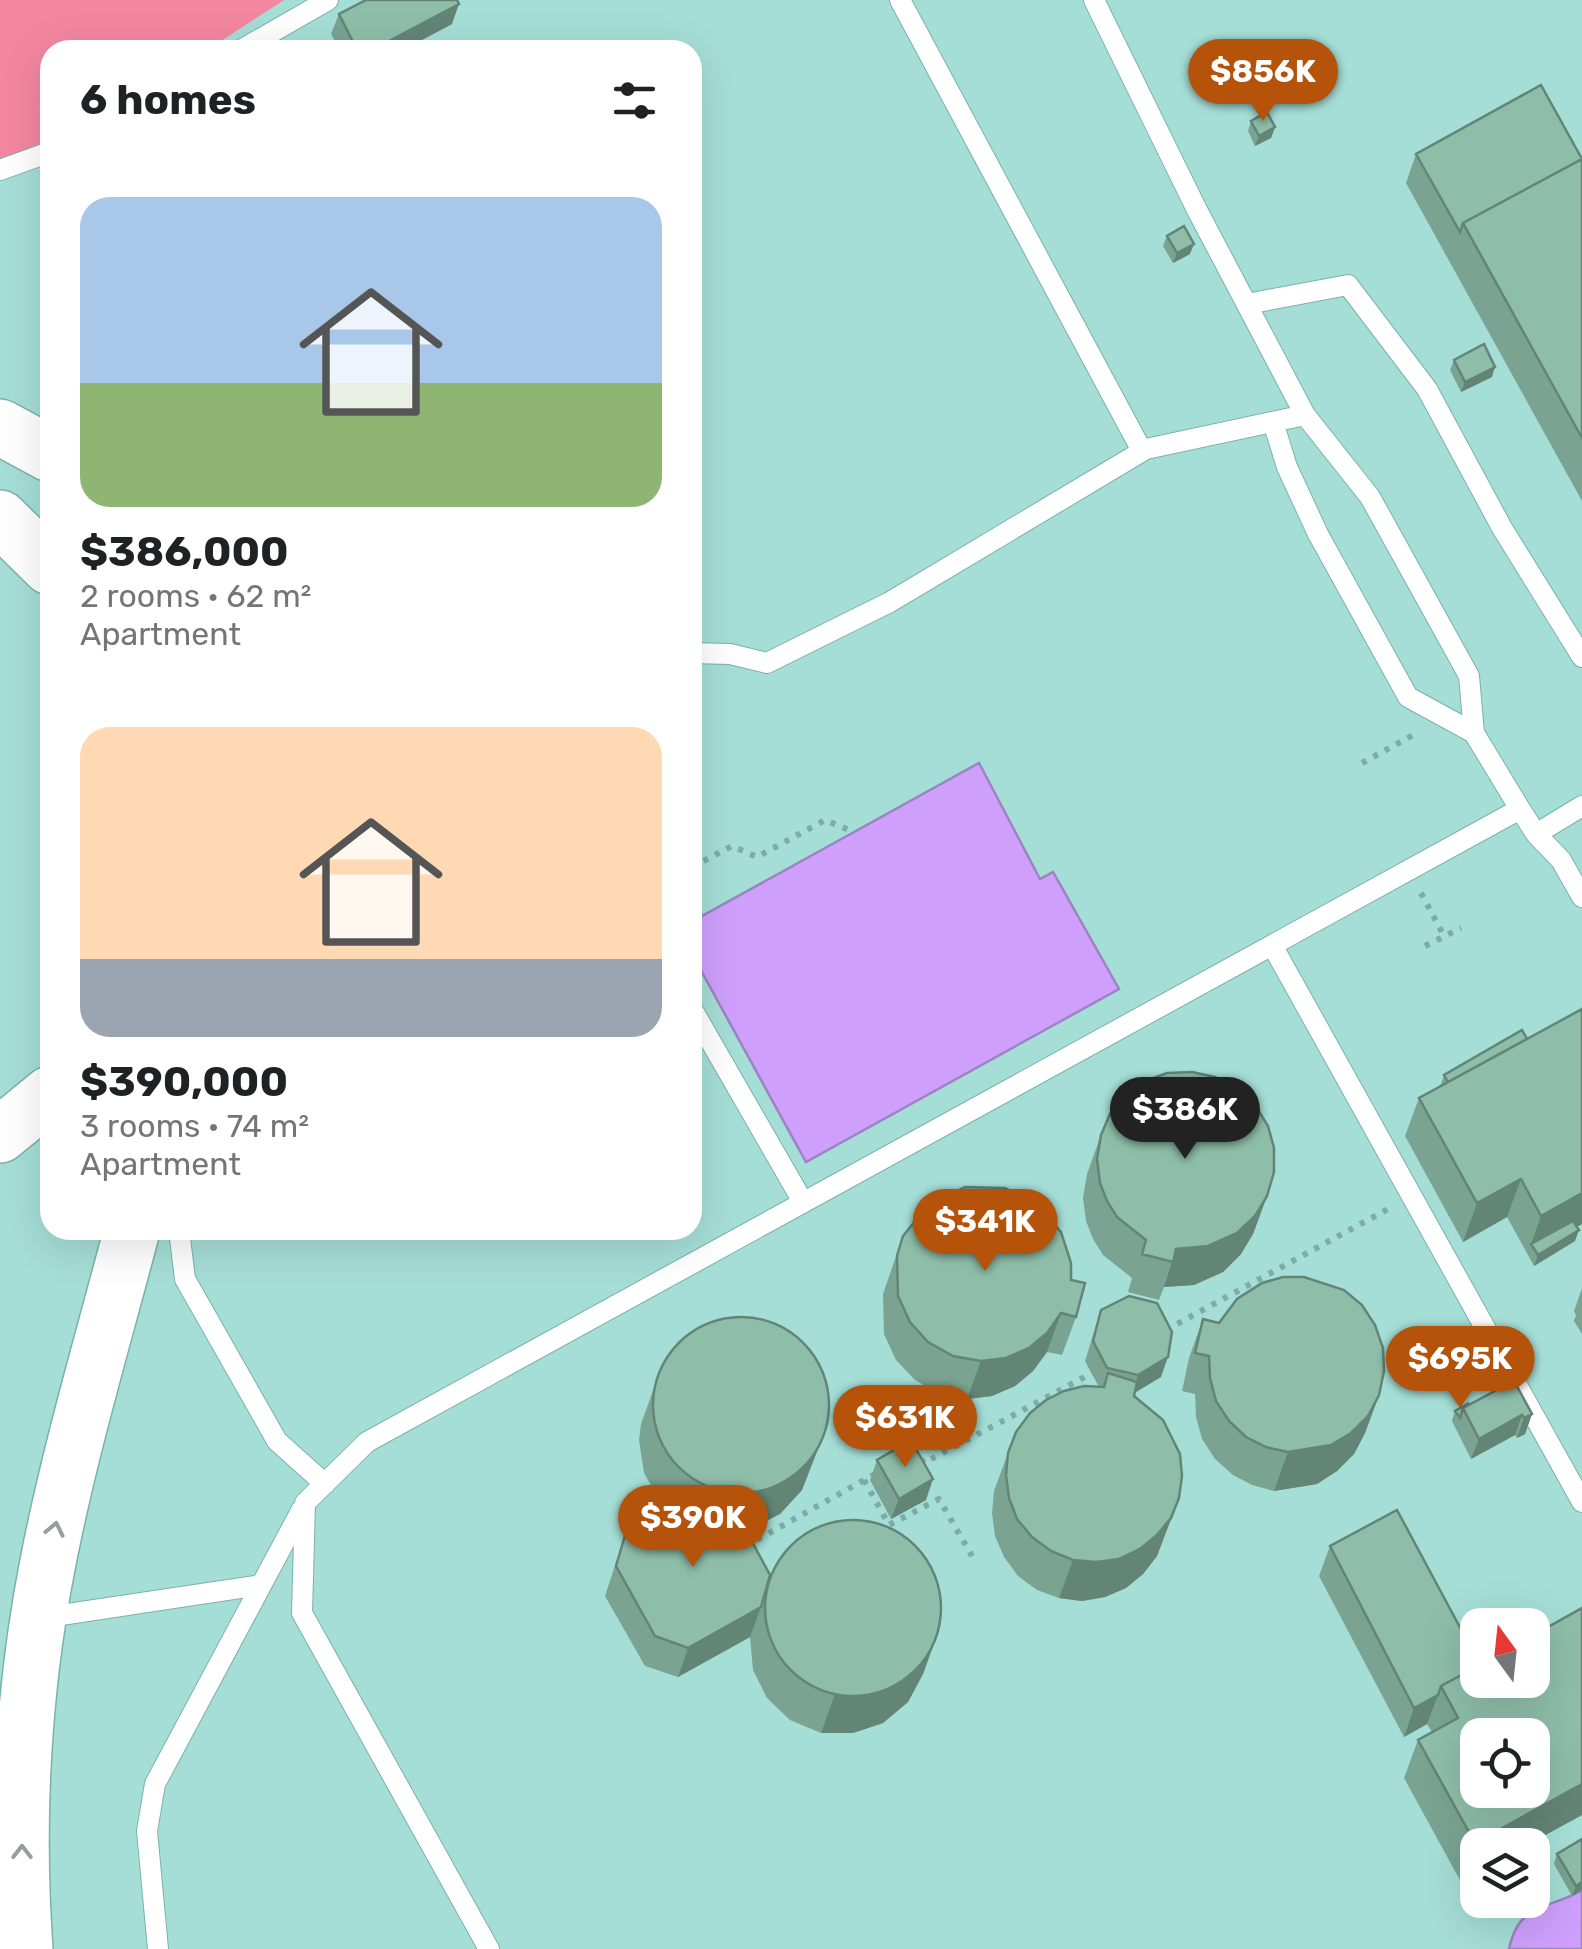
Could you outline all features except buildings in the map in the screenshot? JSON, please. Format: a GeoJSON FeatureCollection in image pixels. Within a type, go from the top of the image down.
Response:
{"type":"FeatureCollection","features":[{"type":"Feature","properties":{"kind":"highway"},"geometry":{"type":"LineString","coordinates":[[0,427],[40,449]]}},
{"type":"Feature","properties":{"kind":"highway"},"geometry":{"type":"LineString","coordinates":[[0,518],[40,557]]}},
{"type":"Feature","properties":{"kind":"highway"},"geometry":{"type":"LineString","coordinates":[[0,1135],[40,1102]]}},
{"type":"Feature","properties":{"kind":"highway"},"geometry":{"type":"LineString","coordinates":[[25,1949],[23,1759],[39,1618],[67,1474],[129,1240]]}},
{"type":"Feature","properties":{"kind":"lane"},"geometry":{"type":"LineString","coordinates":[[259,40],[328,0]]}},
{"type":"Feature","properties":{"kind":"lane"},"geometry":{"type":"LineString","coordinates":[[900,0],[1142,451]]}},
{"type":"Feature","properties":{"kind":"lane"},"geometry":{"type":"LineString","coordinates":[[1094,0],[1305,414],[1370,497],[1469,676],[1474,733],[1536,834],[1561,860],[1582,897]]}},
{"type":"Feature","properties":{"kind":"lane"},"geometry":{"type":"LineString","coordinates":[[0,170],[40,156]]}},
{"type":"Feature","properties":{"kind":"lane"},"geometry":{"type":"LineString","coordinates":[[1247,304],[1348,285],[1427,389],[1502,528],[1582,657]]}},
{"type":"Feature","properties":{"kind":"lane"},"geometry":{"type":"LineString","coordinates":[[702,653],[730,654],[766,663],[890,602],[1142,451],[1305,414]]}},
{"type":"Feature","properties":{"kind":"lane"},"geometry":{"type":"LineString","coordinates":[[1273,422],[1288,468],[1318,534],[1408,697],[1474,733]]}},
{"type":"Feature","properties":{"kind":"lane"},"geometry":{"type":"LineString","coordinates":[[1536,834],[1582,806]]}},
{"type":"Feature","properties":{"kind":"lane"},"geometry":{"type":"LineString","coordinates":[[158,1949],[146,1831],[155,1784],[305,1503],[367,1442],[1520,809]]}},
{"type":"Feature","properties":{"kind":"lane"},"geometry":{"type":"LineString","coordinates":[[1272,945],[1582,1502]]}},
{"type":"Feature","properties":{"kind":"lane"},"geometry":{"type":"LineString","coordinates":[[702,1026],[803,1202]]}},
{"type":"Feature","properties":{"kind":"lane"},"geometry":{"type":"LineString","coordinates":[[181,1240],[184,1279],[277,1442],[324,1484]]}},
{"type":"Feature","properties":{"kind":"lane"},"geometry":{"type":"LineString","coordinates":[[305,1503],[302,1613],[489,1949]]}},
{"type":"Feature","properties":{"kind":"lane"},"geometry":{"type":"LineString","coordinates":[[39,1618],[261,1585]]}},
{"type":"Feature","properties":{"kind":"path"},"geometry":{"type":"LineString","coordinates":[[1362,762],[1415,734]]}},
{"type":"Feature","properties":{"kind":"path"},"geometry":{"type":"LineString","coordinates":[[702,862],[732,846],[757,857],[825,820],[854,832]]}},
{"type":"Feature","properties":{"kind":"path"},"geometry":{"type":"LineString","coordinates":[[1409,870],[1444,936]]}},
{"type":"Feature","properties":{"kind":"path"},"geometry":{"type":"LineString","coordinates":[[1425,946],[1461,928]]}},
{"type":"Feature","properties":{"kind":"path"},"geometry":{"type":"LineString","coordinates":[[1156,1335],[1412,1196]]}},
{"type":"Feature","properties":{"kind":"path"},"geometry":{"type":"LineString","coordinates":[[916,1451],[924,1463],[1092,1374]]}},
{"type":"Feature","properties":{"kind":"path"},"geometry":{"type":"LineString","coordinates":[[732,1554],[882,1470]]}},
{"type":"Feature","properties":{"kind":"path"},"geometry":{"type":"LineString","coordinates":[[864,1480],[890,1525],[939,1499],[976,1563]]}},
{"type":"Feature","properties":{"kind":"shaded area"},"geometry":{"type":"Polygon","coordinates":[[[0,0],[284,0],[222,40],[40,40],[40,148],[0,161],[0,0]]]}},
{"type":"Feature","properties":{"kind":"shaded area"},"geometry":{"type":"Polygon","coordinates":[[[979,763],[1040,879],[1053,872],[1119,989],[806,1162],[702,972],[702,916],[979,763]]]}},
{"type":"Feature","properties":{"kind":"shaded area"},"geometry":{"type":"Polygon","coordinates":[[[1582,1890],[1582,1949],[1509,1949],[1525,1918],[1550,1918],[1550,1904],[1582,1890]]]}}]}
